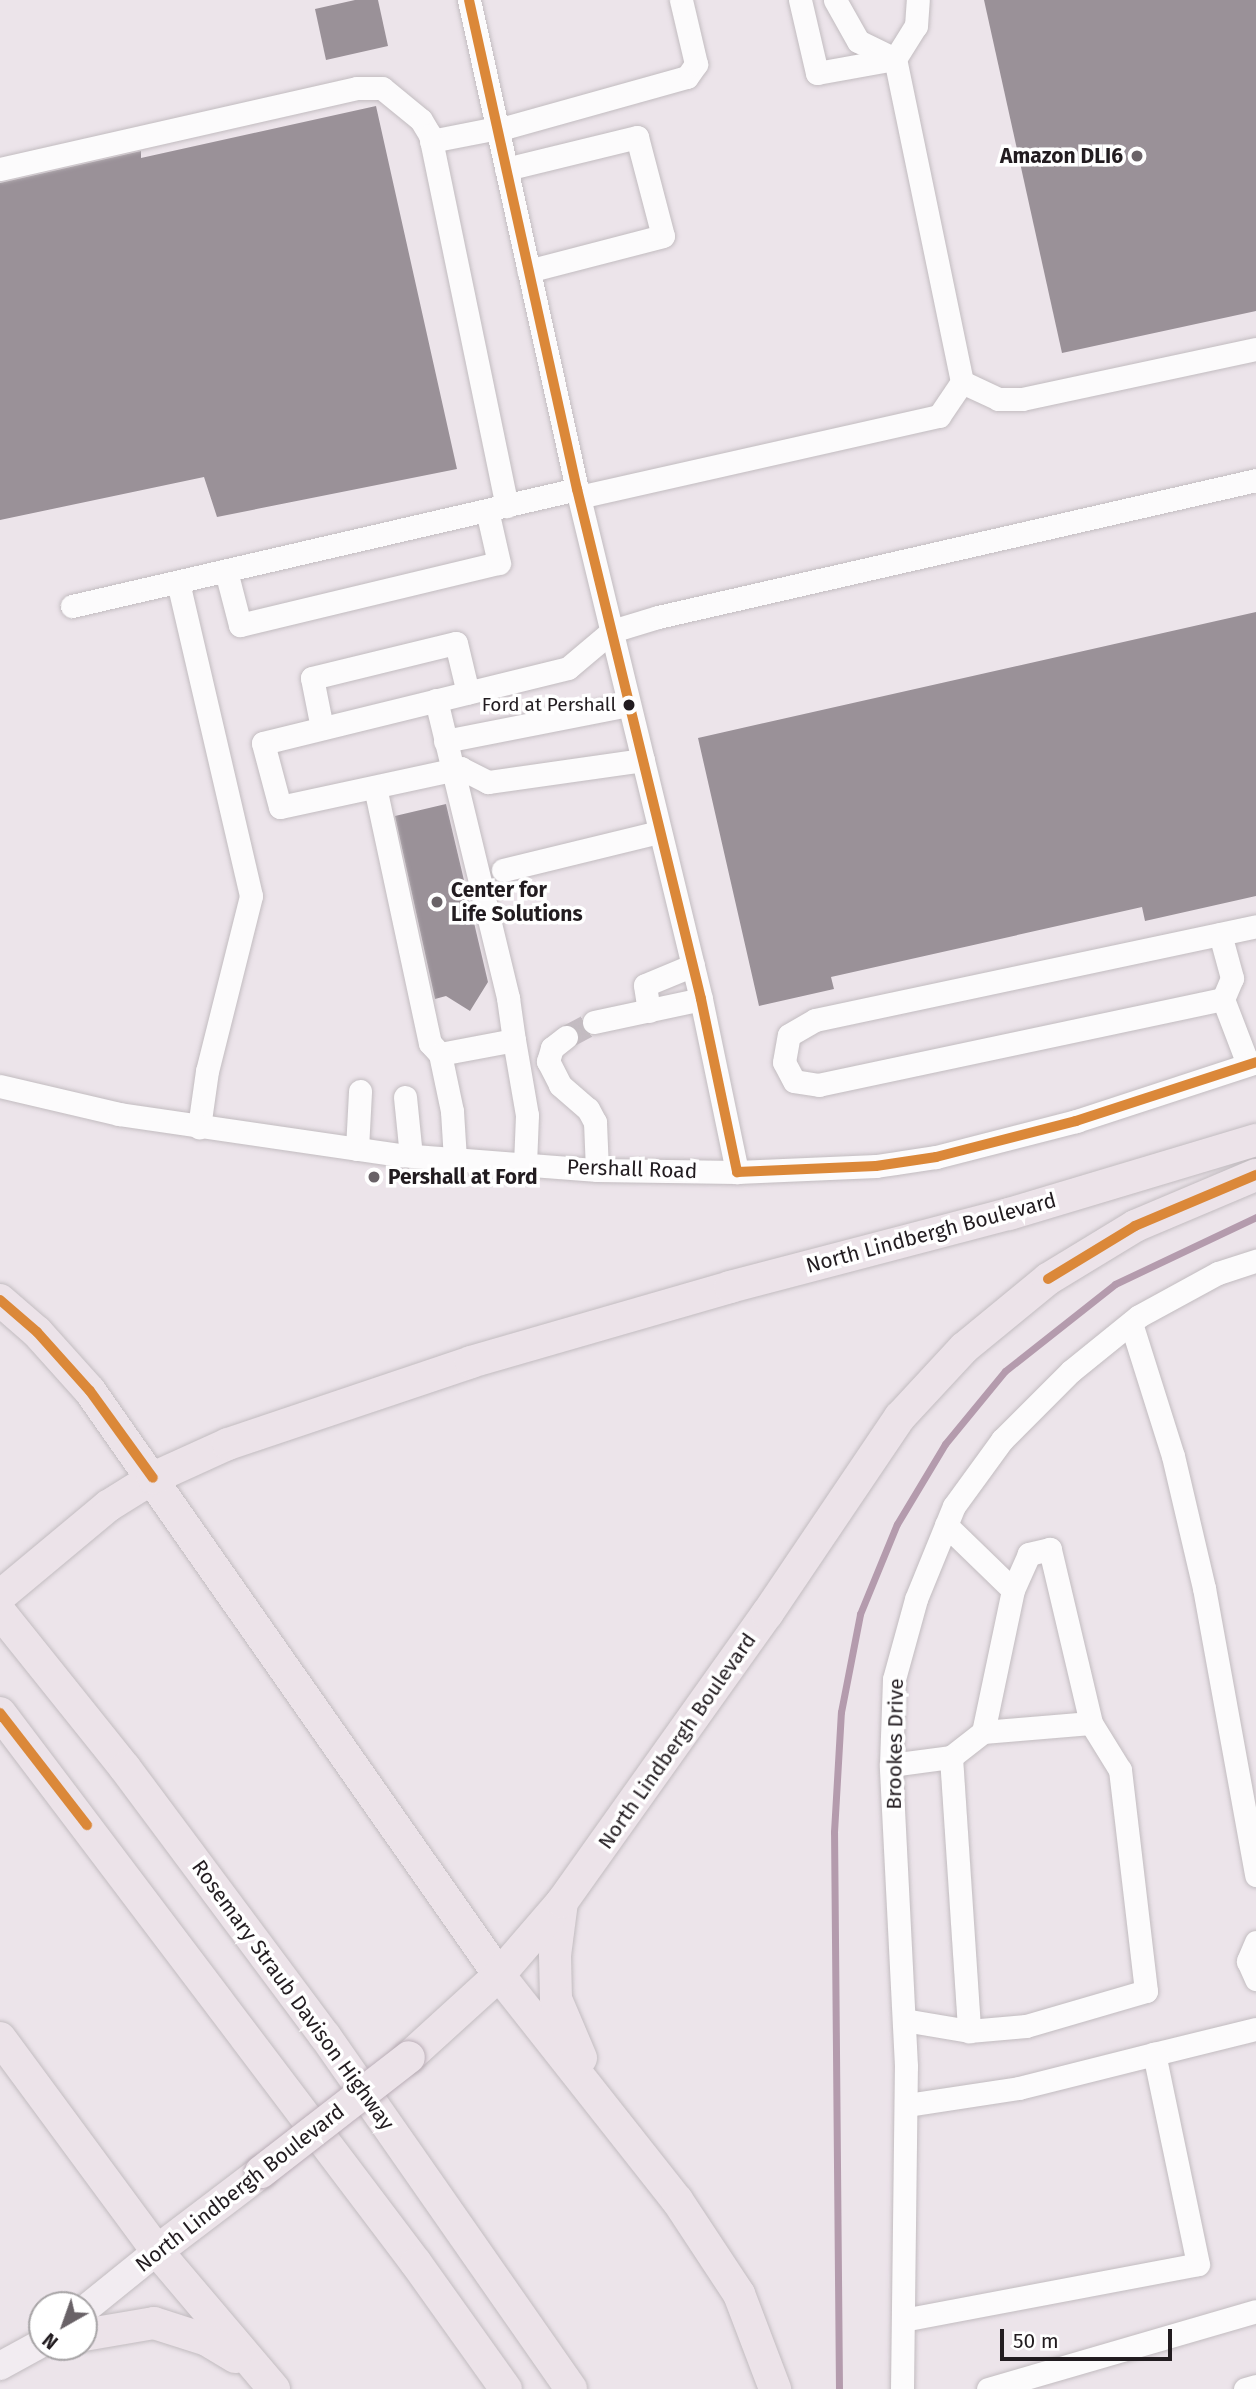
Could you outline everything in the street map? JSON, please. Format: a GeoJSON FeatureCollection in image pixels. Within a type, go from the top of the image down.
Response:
{"type":"FeatureCollection","features":[{"type":"Feature","properties":{"kind":"highway","name":"North Lindbergh Boulevard"},"geometry":{"type":"LineString","coordinates":[[0,1597],[60,1546],[153,1478],[228,1444],[471,1362],[730,1287],[1009,1214],[1256,1140]]}},
{"type":"Feature","properties":{"kind":"highway","name":"North Lindbergh Boulevard"},"geometry":{"type":"LineString","coordinates":[[157,2251],[409,2057],[499,1975],[562,1902],[767,1614],[900,1417],[964,1348],[1048,1279],[1135,1226],[1256,1175]]}},
{"type":"Feature","properties":{"kind":"highway"},"geometry":{"type":"LineString","coordinates":[[0,1300],[37,1332],[90,1391],[499,1975],[677,2200],[740,2294],[775,2389]]}},
{"type":"Feature","properties":{"kind":"highway","name":"Rosemary Straub Davison Highway"},"geometry":{"type":"LineString","coordinates":[[0,1612],[125,1768],[309,2015],[571,2389]]}},
{"type":"Feature","properties":{"kind":"highway"},"geometry":{"type":"LineString","coordinates":[[0,1713],[408,2252],[506,2389]]}},
{"type":"Feature","properties":{"kind":"highway"},"geometry":{"type":"LineString","coordinates":[[562,1902],[555,1955],[556,1999],[566,2030],[612,2118]]}},
{"type":"Feature","properties":{"kind":"highway"},"geometry":{"type":"LineString","coordinates":[[0,2038],[157,2251],[264,2379]]}},
{"type":"Feature","properties":{"kind":"highway"},"geometry":{"type":"LineString","coordinates":[[98,2319],[133,2305],[156,2301],[181,2305],[214,2321]]}},
{"type":"Feature","properties":{"kind":"highway"},"geometry":{"type":"LineString","coordinates":[[98,2333],[154,2323],[206,2340],[264,2379]]}},
{"type":"Feature","properties":{"kind":"main road","name":"North Lindbergh Boulevard"},"geometry":{"type":"LineString","coordinates":[[98,2299],[157,2251]]}},
{"type":"Feature","properties":{"kind":"main road"},"geometry":{"type":"LineString","coordinates":[[0,2366],[28,2351]]}},
{"type":"Feature","properties":{"kind":"street"},"geometry":{"type":"LineString","coordinates":[[468,0],[578,493],[701,999],[737,1172]]}},
{"type":"Feature","properties":{"kind":"street"},"geometry":{"type":"LineString","coordinates":[[431,141],[497,129],[687,78],[696,64],[681,0]]}},
{"type":"Feature","properties":{"kind":"street"},"geometry":{"type":"LineString","coordinates":[[800,0],[817,73],[895,59]]}},
{"type":"Feature","properties":{"kind":"street"},"geometry":{"type":"LineString","coordinates":[[835,0],[858,41],[895,59]]}},
{"type":"Feature","properties":{"kind":"street"},"geometry":{"type":"LineString","coordinates":[[72,606],[497,508],[939,416],[962,382],[895,59],[916,26],[918,0]]}},
{"type":"Feature","properties":{"kind":"street"},"geometry":{"type":"LineString","coordinates":[[0,169],[357,88],[382,88],[405,103],[421,120],[431,141],[497,508],[499,562],[240,625],[226,571]]}},
{"type":"Feature","properties":{"kind":"street"},"geometry":{"type":"LineString","coordinates":[[506,169],[637,137],[663,236],[528,271]]}},
{"type":"Feature","properties":{"kind":"street"},"geometry":{"type":"LineString","coordinates":[[962,382],[998,399],[1022,399],[1256,349]]}},
{"type":"Feature","properties":{"kind":"street"},"geometry":{"type":"LineString","coordinates":[[643,760],[488,782],[461,768],[280,807],[263,743],[568,668],[611,631],[1256,481]]}},
{"type":"Feature","properties":{"kind":"street"},"geometry":{"type":"LineString","coordinates":[[178,582],[251,896],[207,1071],[199,1127]]}},
{"type":"Feature","properties":{"kind":"street"},"geometry":{"type":"LineString","coordinates":[[322,728],[312,678],[456,643],[468,693]]}},
{"type":"Feature","properties":{"kind":"street"},"geometry":{"type":"LineString","coordinates":[[436,700],[450,770],[508,998],[527,1115],[525,1165]]}},
{"type":"Feature","properties":{"kind":"street"},"geometry":{"type":"LineString","coordinates":[[445,741],[629,705]]}},
{"type":"Feature","properties":{"kind":"street"},"geometry":{"type":"LineString","coordinates":[[375,787],[430,1043],[440,1054],[452,1111],[455,1159]]}},
{"type":"Feature","properties":{"kind":"street"},"geometry":{"type":"LineString","coordinates":[[503,870],[659,832]]}},
{"type":"Feature","properties":{"kind":"street"},"geometry":{"type":"LineString","coordinates":[[1223,999],[820,1085],[794,1081],[784,1062],[789,1035],[815,1020],[1256,926]]}},
{"type":"Feature","properties":{"kind":"street"},"geometry":{"type":"LineString","coordinates":[[1220,934],[1232,978],[1223,999],[1252,1063]]}},
{"type":"Feature","properties":{"kind":"street"},"geometry":{"type":"LineString","coordinates":[[649,1011],[645,985],[693,965]]}},
{"type":"Feature","properties":{"kind":"street"},"geometry":{"type":"LineString","coordinates":[[594,1022],[701,999]]}},
{"type":"Feature","properties":{"kind":"street"},"geometry":{"type":"LineString","coordinates":[[566,1037],[552,1048],[548,1062],[560,1085],[588,1109],[595,1122],[597,1170]]}},
{"type":"Feature","properties":{"kind":"street"},"geometry":{"type":"LineString","coordinates":[[440,1054],[514,1040]]}},
{"type":"Feature","properties":{"kind":"street","name":"Pershall Road"},"geometry":{"type":"LineString","coordinates":[[0,1086],[199,1127],[411,1156],[597,1170],[737,1172],[876,1166],[936,1157],[1076,1121],[1252,1063]]}},
{"type":"Feature","properties":{"kind":"street"},"geometry":{"type":"LineString","coordinates":[[357,1149],[360,1091]]}},
{"type":"Feature","properties":{"kind":"street"},"geometry":{"type":"LineString","coordinates":[[405,1097],[411,1156]]}},
{"type":"Feature","properties":{"kind":"street","name":"Brookes Drive"},"geometry":{"type":"LineString","coordinates":[[902,2389],[906,2105],[891,1765],[894,1679],[916,1599],[954,1506],[1002,1440],[1071,1371],[1131,1323],[1218,1273],[1256,1261]]}},
{"type":"Feature","properties":{"kind":"street"},"geometry":{"type":"LineString","coordinates":[[1131,1323],[1173,1456],[1201,1574],[1256,1875]]}},
{"type":"Feature","properties":{"kind":"street"},"geometry":{"type":"LineString","coordinates":[[946,1524],[1013,1590]]}},
{"type":"Feature","properties":{"kind":"street"},"geometry":{"type":"LineString","coordinates":[[904,2020],[970,2031],[1026,2026],[1146,1991],[1120,1770],[1091,1723],[1050,1549],[1030,1554],[1013,1590],[983,1732]]}},
{"type":"Feature","properties":{"kind":"street"},"geometry":{"type":"LineString","coordinates":[[891,1765],[951,1757],[983,1732],[1091,1723]]}},
{"type":"Feature","properties":{"kind":"street"},"geometry":{"type":"LineString","coordinates":[[951,1757],[970,2031]]}},
{"type":"Feature","properties":{"kind":"street"},"geometry":{"type":"LineString","coordinates":[[1256,1942],[1248,1961],[1256,1979]]}},
{"type":"Feature","properties":{"kind":"street"},"geometry":{"type":"LineString","coordinates":[[906,2105],[1019,2088],[1256,2029]]}},
{"type":"Feature","properties":{"kind":"street"},"geometry":{"type":"LineString","coordinates":[[903,2320],[1198,2264],[1154,2054]]}},
{"type":"Feature","properties":{"kind":"street"},"geometry":{"type":"LineString","coordinates":[[988,2389],[1256,2311]]}},
{"type":"Feature","properties":{"kind":"street"},"geometry":{"type":"LineString","coordinates":[[1245,2389],[1256,2386]]}},
{"type":"Feature","properties":{"kind":"building"},"geometry":{"type":"Polygon","coordinates":[[[355,0],[378,0],[388,46],[326,60],[315,9],[355,0]]]}},
{"type":"Feature","properties":{"kind":"building","name":"Amazon DLI6"},"geometry":{"type":"Polygon","coordinates":[[[984,0],[1256,0],[1256,311],[1062,353],[984,0]]]}},
{"type":"Feature","properties":{"kind":"building"},"geometry":{"type":"Polygon","coordinates":[[[376,106],[457,469],[217,517],[204,477],[0,520],[0,183],[141,151],[141,158],[376,106]]]}},
{"type":"Feature","properties":{"kind":"building"},"geometry":{"type":"Polygon","coordinates":[[[1256,612],[1256,896],[1145,921],[1142,907],[831,977],[834,989],[759,1006],[698,738],[1256,612]]]}},
{"type":"Feature","properties":{"kind":"building","name":"Center for Life Solutions"},"geometry":{"type":"Polygon","coordinates":[[[446,804],[488,982],[470,1011],[446,996],[435,999],[395,816],[446,804]]]}},
{"type":"Feature","properties":{"kind":"waterway"},"geometry":{"type":"LineString","coordinates":[[839,2389],[834,1832],[841,1712],[860,1614],[897,1524],[945,1444],[1005,1371],[1115,1284],[1256,1217]]}},
{"type":"Feature","properties":{"kind":"tunnel"},"geometry":{"type":"LineString","coordinates":[[566,1037],[594,1022]]}},
{"type":"Feature","properties":{"kind":"transit line"},"geometry":{"type":"LineString","coordinates":[[469,0],[577,489],[701,999],[737,1172],[876,1166],[936,1157],[1076,1121],[1256,1062]]}},
{"type":"Feature","properties":{"kind":"transit line"},"geometry":{"type":"LineString","coordinates":[[1048,1279],[1135,1226],[1256,1175]]}},
{"type":"Feature","properties":{"kind":"transit line"},"geometry":{"type":"LineString","coordinates":[[0,1300],[37,1332],[90,1391],[153,1478]]}},
{"type":"Feature","properties":{"kind":"transit line"},"geometry":{"type":"LineString","coordinates":[[0,1713],[87,1825]]}},
{"type":"Feature","properties":{"kind":"place","name":"Amazon DLI6"},"geometry":{"type":"Point","coordinates":[1137,156]}},
{"type":"Feature","properties":{"kind":"place","name":"Ford at Pershall"},"geometry":{"type":"Point","coordinates":[629,705]}},
{"type":"Feature","properties":{"kind":"place","name":"Center for Life Solutions"},"geometry":{"type":"Point","coordinates":[437,902]}},
{"type":"Feature","properties":{"kind":"place","name":"Pershall at Ford"},"geometry":{"type":"Point","coordinates":[374,1177]}}]}
